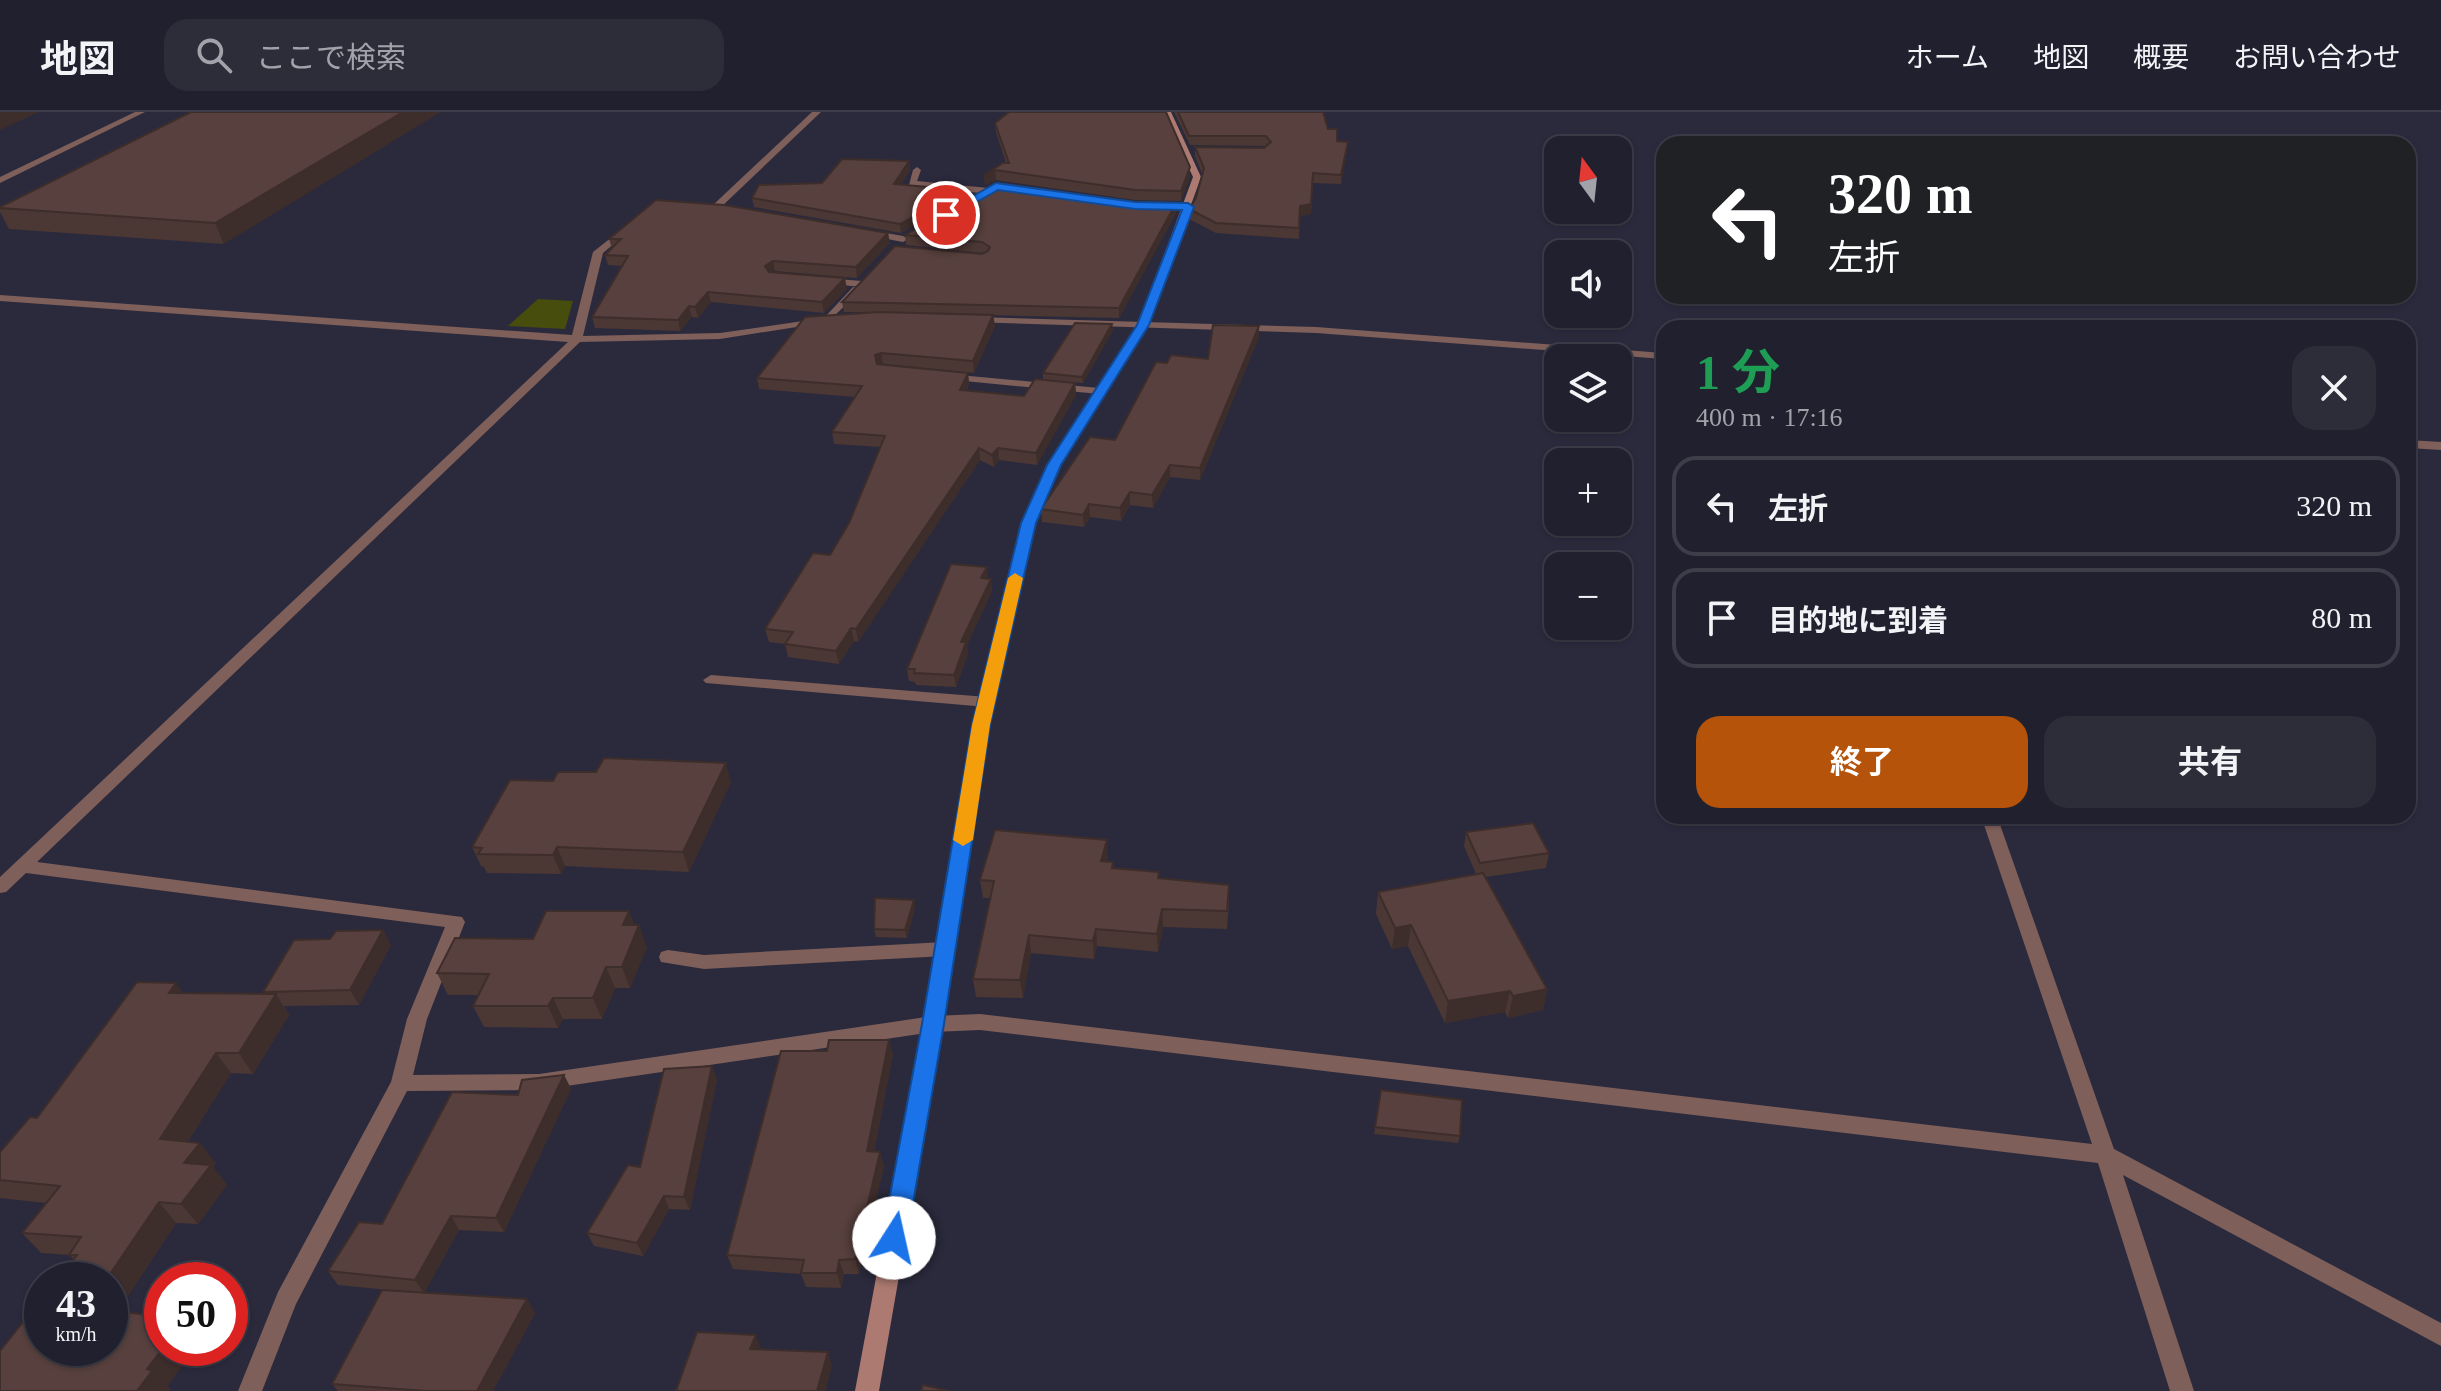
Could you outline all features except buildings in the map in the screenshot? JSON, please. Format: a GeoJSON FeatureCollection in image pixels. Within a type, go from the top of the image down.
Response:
{"type":"FeatureCollection","features":[{"type":"Feature","properties":{"kind":"main road"},"geometry":{"type":"LineString","coordinates":[[867,1391],[987,702],[1028,523],[1054,465],[1143,325],[1182,206],[1197,177],[1193,151],[1167,112]]}},
{"type":"Feature","properties":{"kind":"street"},"geometry":{"type":"LineString","coordinates":[[0,180],[141,112]]}},
{"type":"Feature","properties":{"kind":"street"},"geometry":{"type":"LineString","coordinates":[[716,207],[817,112]]}},
{"type":"Feature","properties":{"kind":"street"},"geometry":{"type":"LineString","coordinates":[[917,170],[912,183],[992,188],[976,198]]}},
{"type":"Feature","properties":{"kind":"street"},"geometry":{"type":"LineString","coordinates":[[701,206],[732,210]]}},
{"type":"Feature","properties":{"kind":"street"},"geometry":{"type":"LineString","coordinates":[[0,887],[577,339],[598,252],[632,224]]}},
{"type":"Feature","properties":{"kind":"street"},"geometry":{"type":"LineString","coordinates":[[857,231],[903,239]]}},
{"type":"Feature","properties":{"kind":"street"},"geometry":{"type":"LineString","coordinates":[[909,252],[894,250],[903,239],[915,232]]}},
{"type":"Feature","properties":{"kind":"street"},"geometry":{"type":"LineString","coordinates":[[828,319],[873,273]]}},
{"type":"Feature","properties":{"kind":"street"},"geometry":{"type":"LineString","coordinates":[[819,280],[862,284]]}},
{"type":"Feature","properties":{"kind":"street"},"geometry":{"type":"LineString","coordinates":[[0,298],[577,339],[720,336],[841,319]]}},
{"type":"Feature","properties":{"kind":"street"},"geometry":{"type":"LineString","coordinates":[[958,320],[1316,330],[1656,355]]}},
{"type":"Feature","properties":{"kind":"street"},"geometry":{"type":"LineString","coordinates":[[929,375],[1099,391]]}},
{"type":"Feature","properties":{"kind":"street"},"geometry":{"type":"LineString","coordinates":[[2416,444],[2441,446]]}},
{"type":"Feature","properties":{"kind":"street"},"geometry":{"type":"LineString","coordinates":[[711,680],[987,702]]}},
{"type":"Feature","properties":{"kind":"street"},"geometry":{"type":"LineString","coordinates":[[1992,824],[2106,1155],[2182,1391]]}},
{"type":"Feature","properties":{"kind":"street"},"geometry":{"type":"LineString","coordinates":[[22,866],[456,922],[417,1019],[401,1083],[286,1300],[250,1391]]}},
{"type":"Feature","properties":{"kind":"street"},"geometry":{"type":"LineString","coordinates":[[668,957],[704,962],[945,949]]}},
{"type":"Feature","properties":{"kind":"street"},"geometry":{"type":"LineString","coordinates":[[401,1083],[539,1082],[933,1024],[980,1022],[2106,1155],[2441,1335]]}},
{"type":"Feature","properties":{"kind":"green space"},"geometry":{"type":"Polygon","coordinates":[[[538,299],[573,301],[565,329],[508,326],[538,299]]]}},
{"type":"Feature","properties":{"kind":"slow traffic"},"geometry":{"type":"LineString","coordinates":[[963,840],[981,725],[1015,578]]}},
{"type":"Feature","properties":{"kind":"route"},"geometry":{"type":"LineString","coordinates":[[894,1238],[933,1024],[981,725],[1028,523],[1054,465],[1143,325],[1188,207],[1135,206],[996,186],[946,215]]}}]}
